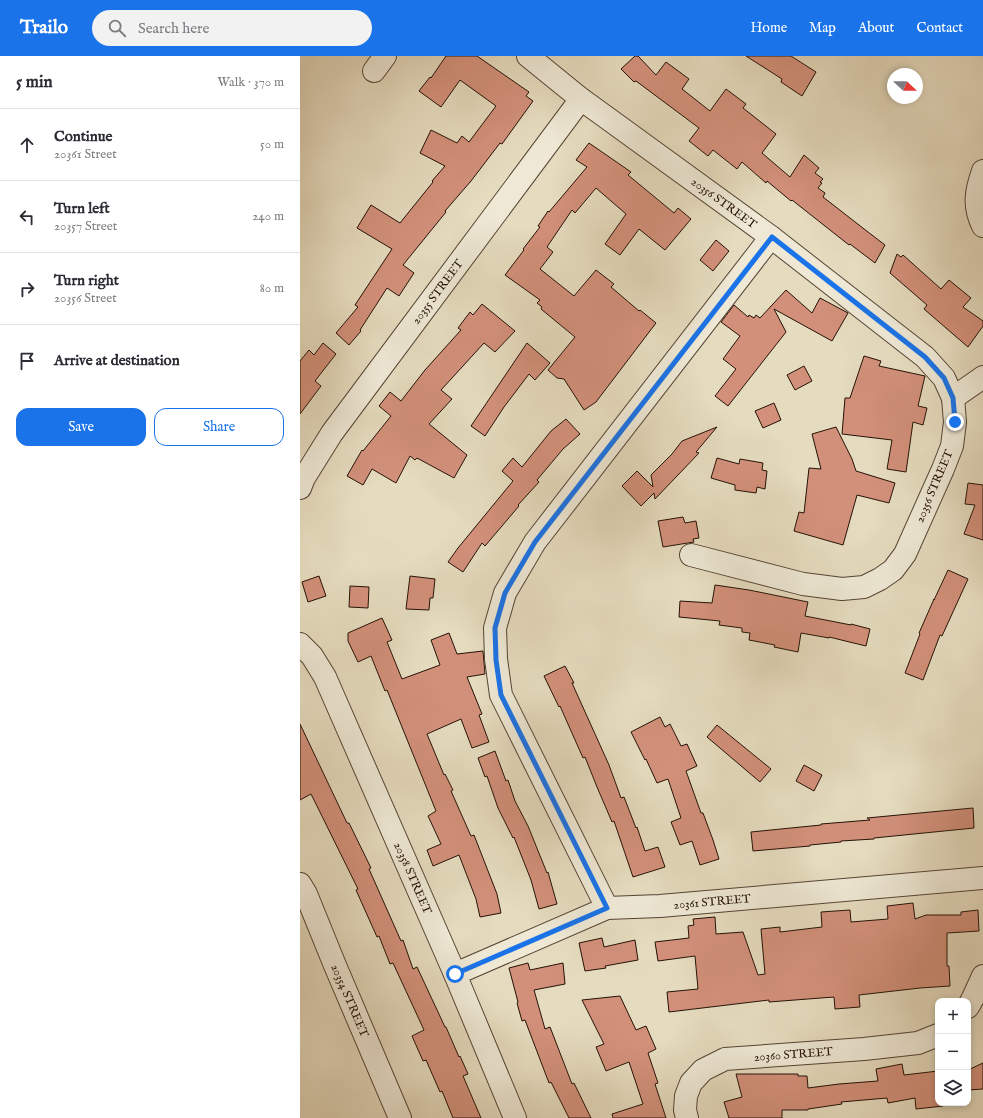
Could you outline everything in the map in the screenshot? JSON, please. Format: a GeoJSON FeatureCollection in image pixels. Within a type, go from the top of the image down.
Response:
{"type":"FeatureCollection","features":[{"type":"Feature","properties":{"kind":"street","name":"20356 STREET"},"geometry":{"type":"LineString","coordinates":[[528,56],[581,99],[772,237],[925,357],[944,378],[953,398],[955,422],[952,446],[943,469],[905,554],[894,570],[880,579],[864,587],[842,589],[803,584],[691,555]]}},
{"type":"Feature","properties":{"kind":"street","name":"20355 STREET"},"geometry":{"type":"LineString","coordinates":[[300,488],[304,478],[332,433],[581,99]]}},
{"type":"Feature","properties":{"kind":"street"},"geometry":{"type":"LineString","coordinates":[[983,171],[977,188],[976,204],[983,226]]}},
{"type":"Feature","properties":{"kind":"street"},"geometry":{"type":"LineString","coordinates":[[607,908],[501,695],[496,660],[495,628],[505,593],[535,542],[772,237]]}},
{"type":"Feature","properties":{"kind":"street"},"geometry":{"type":"LineString","coordinates":[[953,398],[983,377]]}},
{"type":"Feature","properties":{"kind":"street","name":"20358 STREET"},"geometry":{"type":"LineString","coordinates":[[300,644],[312,656],[325,677],[455,974],[514,1118]]}},
{"type":"Feature","properties":{"kind":"street","name":"20361 STREET"},"geometry":{"type":"LineString","coordinates":[[455,974],[607,908],[660,906],[983,878]]}},
{"type":"Feature","properties":{"kind":"street","name":"20354 STREET"},"geometry":{"type":"LineString","coordinates":[[300,884],[306,894],[336,970],[400,1118]]}},
{"type":"Feature","properties":{"kind":"street"},"geometry":{"type":"LineString","coordinates":[[971,1002],[983,976]]}},
{"type":"Feature","properties":{"kind":"street","name":"20360 STREET"},"geometry":{"type":"LineString","coordinates":[[687,1118],[685,1110],[686,1096],[691,1083],[703,1070],[725,1059],[864,1049],[918,1043],[935,1036]]}},
{"type":"Feature","properties":{"kind":"building"},"geometry":{"type":"Polygon","coordinates":[[[446,56],[477,56],[529,92],[526,96],[533,101],[502,144],[500,143],[403,265],[414,273],[399,296],[387,288],[360,330],[361,331],[349,345],[336,333],[358,307],[355,305],[392,249],[357,228],[371,205],[400,223],[445,166],[420,153],[431,130],[457,143],[462,136],[469,142],[496,106],[460,80],[441,107],[419,91],[430,77],[431,78],[446,56]]]}},
{"type":"Feature","properties":{"kind":"building"},"geometry":{"type":"Polygon","coordinates":[[[635,56],[638,56],[656,75],[666,62],[689,79],[682,89],[710,111],[726,89],[746,104],[743,108],[776,134],[762,153],[790,177],[804,155],[819,168],[815,173],[823,179],[818,188],[825,193],[823,197],[885,245],[875,263],[850,244],[849,245],[792,200],[791,201],[767,181],[766,183],[742,162],[737,169],[713,150],[708,156],[689,141],[699,128],[636,81],[634,82],[621,69],[635,56]]]}},
{"type":"Feature","properties":{"kind":"building"},"geometry":{"type":"Polygon","coordinates":[[[746,56],[791,56],[816,72],[802,96],[781,82],[782,79],[746,56]]]}},
{"type":"Feature","properties":{"kind":"building"},"geometry":{"type":"Polygon","coordinates":[[[589,143],[631,172],[628,175],[674,213],[678,208],[691,219],[665,250],[639,229],[620,255],[605,244],[626,214],[596,188],[575,213],[572,210],[547,247],[553,252],[540,269],[574,296],[596,270],[614,284],[611,287],[639,311],[640,310],[656,323],[596,402],[584,410],[564,379],[557,378],[548,370],[575,337],[541,309],[542,307],[537,303],[540,300],[505,275],[540,227],[538,226],[548,211],[549,212],[587,167],[576,160],[589,143]]]}},
{"type":"Feature","properties":{"kind":"building"},"geometry":{"type":"Polygon","coordinates":[[[716,240],[729,251],[713,271],[700,260],[716,240]]]}},
{"type":"Feature","properties":{"kind":"building"},"geometry":{"type":"Polygon","coordinates":[[[897,254],[901,257],[903,255],[941,289],[949,280],[971,298],[963,307],[983,321],[983,326],[968,347],[924,309],[927,305],[890,273],[897,254]]]}},
{"type":"Feature","properties":{"kind":"building"},"geometry":{"type":"Polygon","coordinates":[[[786,290],[812,313],[820,298],[848,313],[832,341],[774,309],[786,332],[728,406],[715,396],[736,369],[723,359],[740,336],[721,322],[734,305],[748,317],[749,315],[754,318],[756,315],[760,318],[786,290]]]}},
{"type":"Feature","properties":{"kind":"building"},"geometry":{"type":"Polygon","coordinates":[[[482,304],[515,331],[495,352],[484,343],[441,390],[452,399],[429,424],[467,455],[454,478],[417,458],[415,460],[410,456],[396,483],[372,469],[363,485],[347,476],[362,450],[363,451],[391,416],[379,406],[390,392],[401,401],[425,370],[461,330],[458,328],[470,312],[473,315],[482,304]]]}},
{"type":"Feature","properties":{"kind":"building"},"geometry":{"type":"Polygon","coordinates":[[[323,343],[336,354],[315,381],[321,386],[300,414],[300,361],[309,350],[314,355],[323,343]]]}},
{"type":"Feature","properties":{"kind":"building"},"geometry":{"type":"Polygon","coordinates":[[[527,343],[550,363],[535,380],[529,374],[504,407],[485,436],[471,426],[527,343]]]}},
{"type":"Feature","properties":{"kind":"building"},"geometry":{"type":"Polygon","coordinates":[[[864,356],[881,361],[879,366],[925,376],[918,406],[927,408],[923,425],[913,422],[906,472],[887,469],[892,440],[842,434],[845,398],[850,398],[864,356]]]}},
{"type":"Feature","properties":{"kind":"building"},"geometry":{"type":"Polygon","coordinates":[[[804,366],[812,381],[795,390],[787,375],[804,366]]]}},
{"type":"Feature","properties":{"kind":"building"},"geometry":{"type":"Polygon","coordinates":[[[774,403],[781,420],[763,428],[755,411],[774,403]]]}},
{"type":"Feature","properties":{"kind":"building"},"geometry":{"type":"Polygon","coordinates":[[[566,419],[580,434],[563,449],[537,480],[539,482],[518,505],[519,506],[485,546],[482,543],[463,572],[448,562],[513,481],[502,471],[513,458],[522,467],[551,431],[566,419]]]}},
{"type":"Feature","properties":{"kind":"building"},"geometry":{"type":"Polygon","coordinates":[[[717,427],[696,452],[699,453],[655,499],[654,493],[641,506],[622,486],[637,471],[653,487],[651,475],[672,454],[682,441],[717,427]]]}},
{"type":"Feature","properties":{"kind":"building"},"geometry":{"type":"Polygon","coordinates":[[[836,427],[852,459],[856,471],[895,483],[889,503],[857,495],[843,545],[794,531],[799,512],[804,513],[809,468],[821,469],[812,434],[836,427]]]}},
{"type":"Feature","properties":{"kind":"building"},"geometry":{"type":"Polygon","coordinates":[[[717,458],[739,464],[740,459],[763,463],[762,470],[767,471],[765,489],[757,487],[756,493],[735,490],[735,485],[711,478],[717,458]]]}},
{"type":"Feature","properties":{"kind":"building"},"geometry":{"type":"Polygon","coordinates":[[[968,483],[983,485],[983,540],[964,534],[975,505],[965,504],[968,483]]]}},
{"type":"Feature","properties":{"kind":"building"},"geometry":{"type":"Polygon","coordinates":[[[683,517],[685,523],[696,521],[699,538],[693,539],[694,542],[663,547],[658,521],[683,517]]]}},
{"type":"Feature","properties":{"kind":"building"},"geometry":{"type":"Polygon","coordinates":[[[948,570],[968,579],[942,636],[940,635],[923,680],[905,673],[920,634],[919,633],[948,570]]]}},
{"type":"Feature","properties":{"kind":"building"},"geometry":{"type":"Polygon","coordinates":[[[319,576],[326,596],[308,602],[302,582],[319,576]]]}},
{"type":"Feature","properties":{"kind":"building"},"geometry":{"type":"Polygon","coordinates":[[[410,576],[435,579],[433,598],[430,598],[429,610],[406,609],[410,576]]]}},
{"type":"Feature","properties":{"kind":"building"},"geometry":{"type":"Polygon","coordinates":[[[715,585],[808,602],[805,616],[870,629],[866,646],[829,637],[801,633],[798,652],[774,647],[775,645],[749,640],[750,633],[742,632],[742,628],[719,625],[720,621],[679,617],[680,601],[712,603],[715,585]]]}},
{"type":"Feature","properties":{"kind":"building"},"geometry":{"type":"Polygon","coordinates":[[[350,586],[369,587],[368,608],[349,607],[350,586]]]}},
{"type":"Feature","properties":{"kind":"building"},"geometry":{"type":"Polygon","coordinates":[[[382,618],[392,640],[387,642],[402,679],[440,665],[431,640],[449,633],[457,654],[483,651],[485,674],[467,677],[482,714],[479,715],[489,742],[472,748],[461,719],[427,734],[444,775],[445,774],[453,790],[451,791],[471,836],[474,835],[497,894],[501,913],[480,917],[476,899],[459,855],[433,866],[427,850],[441,844],[428,816],[436,811],[387,690],[385,691],[371,656],[358,662],[348,641],[348,633],[382,618]]]}},
{"type":"Feature","properties":{"kind":"building"},"geometry":{"type":"Polygon","coordinates":[[[565,666],[574,683],[572,683],[609,765],[621,798],[624,797],[636,828],[637,827],[645,851],[658,847],[665,867],[633,877],[614,821],[612,822],[585,757],[583,758],[560,706],[559,707],[544,676],[565,666]]]}},
{"type":"Feature","properties":{"kind":"building"},"geometry":{"type":"Polygon","coordinates":[[[660,717],[665,727],[670,724],[681,746],[687,744],[697,766],[686,771],[719,859],[700,865],[692,841],[680,845],[671,822],[681,818],[668,779],[657,783],[631,732],[660,717]]]}},
{"type":"Feature","properties":{"kind":"building"},"geometry":{"type":"Polygon","coordinates":[[[300,724],[347,823],[349,823],[371,868],[369,869],[401,941],[403,940],[413,969],[417,967],[459,1057],[460,1056],[468,1074],[463,1076],[481,1118],[453,1118],[442,1091],[440,1092],[426,1060],[423,1061],[412,1036],[424,1030],[393,963],[390,964],[379,936],[377,937],[356,890],[358,889],[311,794],[300,800],[300,724]]]}},
{"type":"Feature","properties":{"kind":"building"},"geometry":{"type":"Polygon","coordinates":[[[717,725],[771,769],[760,782],[707,737],[717,725]]]}},
{"type":"Feature","properties":{"kind":"building"},"geometry":{"type":"Polygon","coordinates":[[[495,751],[506,781],[508,780],[515,801],[528,826],[547,873],[548,872],[557,904],[539,909],[531,880],[514,837],[513,838],[498,808],[487,776],[485,777],[478,758],[495,751]]]}},
{"type":"Feature","properties":{"kind":"building"},"geometry":{"type":"Polygon","coordinates":[[[804,765],[822,775],[814,791],[796,781],[804,765]]]}},
{"type":"Feature","properties":{"kind":"building"},"geometry":{"type":"Polygon","coordinates":[[[973,808],[974,828],[753,851],[751,832],[870,820],[867,818],[973,808]]]}},
{"type":"Feature","properties":{"kind":"building"},"geometry":{"type":"Polygon","coordinates":[[[913,903],[915,919],[926,915],[961,915],[961,912],[978,910],[979,931],[947,933],[947,966],[949,966],[950,986],[859,995],[860,1007],[835,1009],[834,997],[769,1002],[769,1000],[669,1012],[667,992],[698,989],[695,956],[658,961],[655,942],[689,938],[688,926],[694,925],[693,919],[715,917],[716,934],[743,932],[758,975],[765,974],[761,929],[780,927],[780,932],[822,927],[821,912],[850,910],[851,922],[888,919],[887,906],[913,903]]]}},
{"type":"Feature","properties":{"kind":"building"},"geometry":{"type":"Polygon","coordinates":[[[602,938],[604,947],[635,940],[638,960],[605,966],[606,968],[585,971],[579,943],[602,938]]]}},
{"type":"Feature","properties":{"kind":"building"},"geometry":{"type":"Polygon","coordinates":[[[528,963],[530,970],[563,963],[565,984],[534,990],[545,1029],[550,1027],[572,1084],[574,1083],[591,1118],[569,1118],[551,1082],[549,1083],[525,1020],[522,1021],[509,968],[528,963]]]}},
{"type":"Feature","properties":{"kind":"building"},"geometry":{"type":"Polygon","coordinates":[[[620,996],[636,1030],[646,1026],[656,1049],[648,1053],[658,1083],[655,1084],[666,1118],[613,1118],[612,1114],[643,1104],[629,1062],[606,1071],[596,1047],[604,1044],[582,1000],[620,996]]]}},
{"type":"Feature","properties":{"kind":"building"},"geometry":{"type":"Polygon","coordinates":[[[983,1063],[983,1089],[971,1090],[971,1069],[983,1063]]]}},
{"type":"Feature","properties":{"kind":"building"},"geometry":{"type":"Polygon","coordinates":[[[902,1064],[904,1075],[935,1071],[935,1106],[943,1106],[916,1109],[915,1098],[888,1103],[887,1098],[841,1102],[842,1104],[808,1110],[782,1110],[782,1118],[729,1118],[724,1102],[742,1097],[736,1074],[798,1074],[798,1076],[807,1076],[808,1088],[878,1081],[876,1069],[902,1064]]]}},
{"type":"Feature","properties":{"kind":"route"},"geometry":{"type":"LineString","coordinates":[[455,974],[607,908],[501,695],[496,660],[495,628],[505,593],[535,542],[772,237],[925,357],[944,378],[953,398],[955,422]]}}]}
